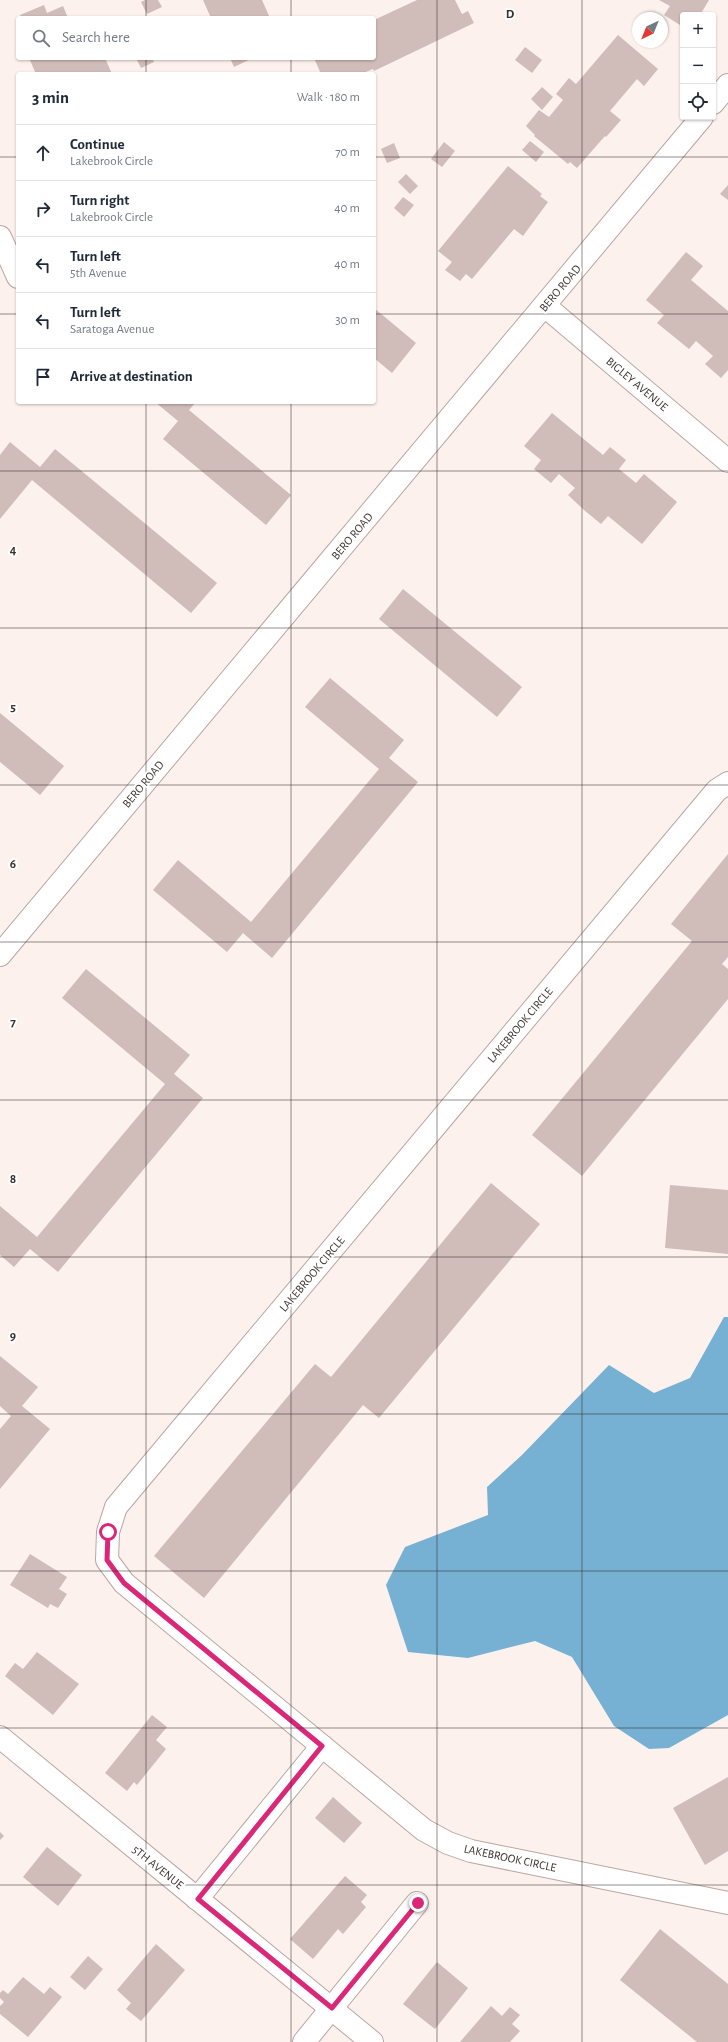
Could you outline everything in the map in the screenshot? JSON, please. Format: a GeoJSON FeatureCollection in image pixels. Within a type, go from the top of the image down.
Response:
{"type":"FeatureCollection","features":[{"type":"Feature","properties":{"kind":"street"},"geometry":{"type":"LineString","coordinates":[[716,100],[728,85]]}},
{"type":"Feature","properties":{"kind":"street","name":"BERO ROAD"},"geometry":{"type":"LineString","coordinates":[[0,955],[700,120]]}},
{"type":"Feature","properties":{"kind":"street"},"geometry":{"type":"LineString","coordinates":[[0,238],[16,273]]}},
{"type":"Feature","properties":{"kind":"street","name":"BIGLEY AVENUE"},"geometry":{"type":"LineString","coordinates":[[545,306],[728,462]]}},
{"type":"Feature","properties":{"kind":"street","name":"LAKEBROOK CIRCLE"},"geometry":{"type":"LineString","coordinates":[[728,782],[712,796],[116,1507],[108,1532],[107,1560],[124,1583],[424,1830],[448,1843],[471,1850],[728,1903]]}},
{"type":"Feature","properties":{"kind":"street","name":"5TH AVENUE"},"geometry":{"type":"LineString","coordinates":[[0,1737],[372,2042]]}},
{"type":"Feature","properties":{"kind":"street"},"geometry":{"type":"LineString","coordinates":[[198,1899],[322,1746]]}},
{"type":"Feature","properties":{"kind":"street"},"geometry":{"type":"LineString","coordinates":[[304,2042],[418,1903]]}},
{"type":"Feature","properties":{"kind":"water"},"geometry":{"type":"Polygon","coordinates":[[[724,1317],[728,1317],[728,1715],[669,1748],[649,1749],[614,1726],[572,1657],[535,1641],[468,1658],[408,1652],[386,1585],[405,1547],[488,1515],[487,1487],[522,1455],[609,1365],[654,1393],[690,1378],[724,1317]]]}},
{"type":"Feature","properties":{"kind":"building"},"geometry":{"type":"Polygon","coordinates":[[[145,0],[158,0],[162,7],[147,14],[141,2],[145,0]]]}},
{"type":"Feature","properties":{"kind":"building"},"geometry":{"type":"Polygon","coordinates":[[[203,0],[262,0],[269,16],[210,16],[203,0]]]}},
{"type":"Feature","properties":{"kind":"building"},"geometry":{"type":"Polygon","coordinates":[[[417,0],[455,0],[462,14],[468,11],[474,23],[374,71],[373,69],[366,72],[320,72],[315,60],[376,60],[376,19],[417,0]]]}},
{"type":"Feature","properties":{"kind":"building"},"geometry":{"type":"Polygon","coordinates":[[[659,0],[709,0],[702,12],[680,12],[680,25],[668,18],[668,12],[666,12],[670,6],[659,0]]]}},
{"type":"Feature","properties":{"kind":"building"},"geometry":{"type":"Polygon","coordinates":[[[44,5],[47,13],[63,6],[67,16],[20,16],[44,5]]]}},
{"type":"Feature","properties":{"kind":"building"},"geometry":{"type":"Polygon","coordinates":[[[618,35],[658,69],[644,86],[637,79],[610,111],[621,120],[577,168],[570,162],[568,164],[534,136],[535,135],[526,126],[539,110],[549,117],[563,100],[556,94],[569,78],[576,84],[618,35]]]}},
{"type":"Feature","properties":{"kind":"building"},"geometry":{"type":"Polygon","coordinates":[[[525,47],[542,60],[532,73],[515,60],[525,47]]]}},
{"type":"Feature","properties":{"kind":"building"},"geometry":{"type":"Polygon","coordinates":[[[30,60],[106,60],[111,72],[35,72],[30,60]]]}},
{"type":"Feature","properties":{"kind":"building"},"geometry":{"type":"Polygon","coordinates":[[[137,60],[153,60],[154,62],[141,68],[137,60]]]}},
{"type":"Feature","properties":{"kind":"building"},"geometry":{"type":"Polygon","coordinates":[[[231,60],[249,60],[234,67],[231,60]]]}},
{"type":"Feature","properties":{"kind":"building"},"geometry":{"type":"Polygon","coordinates":[[[542,87],[553,97],[542,110],[531,99],[542,87]]]}},
{"type":"Feature","properties":{"kind":"building"},"geometry":{"type":"Polygon","coordinates":[[[530,141],[544,152],[536,162],[522,150],[530,141]]]}},
{"type":"Feature","properties":{"kind":"building"},"geometry":{"type":"Polygon","coordinates":[[[444,142],[455,151],[442,167],[431,159],[444,142]]]}},
{"type":"Feature","properties":{"kind":"building"},"geometry":{"type":"Polygon","coordinates":[[[394,143],[400,158],[387,163],[381,149],[394,143]]]}},
{"type":"Feature","properties":{"kind":"building"},"geometry":{"type":"Polygon","coordinates":[[[508,166],[542,194],[540,196],[548,202],[523,236],[514,229],[472,279],[466,274],[460,281],[445,270],[452,262],[438,251],[508,166]]]}},
{"type":"Feature","properties":{"kind":"building"},"geometry":{"type":"Polygon","coordinates":[[[406,174],[418,186],[410,194],[398,182],[406,174]]]}},
{"type":"Feature","properties":{"kind":"building"},"geometry":{"type":"Polygon","coordinates":[[[728,185],[728,200],[720,194],[728,185]]]}},
{"type":"Feature","properties":{"kind":"building"},"geometry":{"type":"Polygon","coordinates":[[[403,197],[414,205],[404,217],[394,208],[403,197]]]}},
{"type":"Feature","properties":{"kind":"building"},"geometry":{"type":"Polygon","coordinates":[[[686,252],[703,266],[691,280],[728,311],[728,370],[721,378],[705,364],[713,356],[696,341],[689,349],[657,323],[664,315],[646,300],[686,252]]]}},
{"type":"Feature","properties":{"kind":"building"},"geometry":{"type":"Polygon","coordinates":[[[376,310],[416,343],[392,373],[376,360],[376,310]]]}},
{"type":"Feature","properties":{"kind":"building"},"geometry":{"type":"Polygon","coordinates":[[[157,404],[194,404],[189,410],[291,495],[266,525],[163,439],[178,421],[157,404]]]}},
{"type":"Feature","properties":{"kind":"building"},"geometry":{"type":"Polygon","coordinates":[[[552,413],[603,455],[610,447],[626,460],[619,469],[636,483],[644,474],[677,502],[642,544],[608,516],[601,524],[584,510],[568,495],[575,488],[559,474],[551,483],[534,469],[541,460],[524,446],[552,413]]]}},
{"type":"Feature","properties":{"kind":"building"},"geometry":{"type":"Polygon","coordinates":[[[10,442],[40,467],[55,449],[217,583],[191,613],[32,480],[0,519],[0,455],[10,442]]]}},
{"type":"Feature","properties":{"kind":"building"},"geometry":{"type":"Polygon","coordinates":[[[403,589],[522,687],[497,717],[379,619],[403,589]]]}},
{"type":"Feature","properties":{"kind":"building"},"geometry":{"type":"Polygon","coordinates":[[[330,678],[404,740],[389,758],[418,782],[272,958],[243,933],[227,952],[153,890],[178,860],[251,922],[379,769],[305,707],[330,678]]]}},
{"type":"Feature","properties":{"kind":"building"},"geometry":{"type":"Polygon","coordinates":[[[0,713],[64,766],[40,795],[0,762],[0,713]]]}},
{"type":"Feature","properties":{"kind":"building"},"geometry":{"type":"Polygon","coordinates":[[[728,854],[728,957],[722,964],[728,969],[728,999],[582,1176],[532,1135],[692,941],[671,924],[728,854]]]}},
{"type":"Feature","properties":{"kind":"building"},"geometry":{"type":"Polygon","coordinates":[[[86,969],[190,1055],[174,1074],[203,1098],[58,1272],[30,1249],[14,1267],[0,1255],[0,1206],[37,1237],[165,1084],[62,998],[86,969]]]}},
{"type":"Feature","properties":{"kind":"building"},"geometry":{"type":"Polygon","coordinates":[[[491,1183],[540,1224],[379,1418],[363,1405],[204,1598],[154,1556],[315,1364],[331,1377],[491,1183]]]}},
{"type":"Feature","properties":{"kind":"building"},"geometry":{"type":"Polygon","coordinates":[[[670,1185],[728,1190],[728,1254],[665,1248],[670,1185]]]}},
{"type":"Feature","properties":{"kind":"building"},"geometry":{"type":"Polygon","coordinates":[[[0,1356],[38,1387],[22,1406],[50,1429],[0,1489],[0,1429],[11,1416],[0,1406],[0,1356]]]}},
{"type":"Feature","properties":{"kind":"building"},"geometry":{"type":"Polygon","coordinates":[[[30,1554],[67,1577],[59,1589],[67,1594],[58,1608],[50,1604],[48,1608],[10,1585],[30,1554]]]}},
{"type":"Feature","properties":{"kind":"building"},"geometry":{"type":"Polygon","coordinates":[[[37,1652],[79,1684],[53,1715],[5,1676],[15,1663],[23,1669],[37,1652]]]}},
{"type":"Feature","properties":{"kind":"building"},"geometry":{"type":"Polygon","coordinates":[[[152,1715],[167,1727],[156,1740],[166,1749],[137,1785],[134,1782],[127,1791],[105,1773],[152,1715]]]}},
{"type":"Feature","properties":{"kind":"building"},"geometry":{"type":"Polygon","coordinates":[[[728,1777],[728,1851],[705,1865],[673,1808],[728,1777]]]}},
{"type":"Feature","properties":{"kind":"building"},"geometry":{"type":"Polygon","coordinates":[[[333,1797],[362,1823],[344,1843],[315,1818],[333,1797]]]}},
{"type":"Feature","properties":{"kind":"building"},"geometry":{"type":"Polygon","coordinates":[[[0,1832],[4,1836],[0,1840],[0,1832]]]}},
{"type":"Feature","properties":{"kind":"building"},"geometry":{"type":"Polygon","coordinates":[[[47,1847],[82,1875],[58,1906],[23,1877],[47,1847]]]}},
{"type":"Feature","properties":{"kind":"building"},"geometry":{"type":"Polygon","coordinates":[[[345,1876],[367,1895],[361,1902],[366,1907],[343,1934],[338,1929],[313,1959],[290,1939],[345,1876]]]}},
{"type":"Feature","properties":{"kind":"building"},"geometry":{"type":"Polygon","coordinates":[[[660,1929],[728,1984],[728,2042],[697,2042],[620,1980],[660,1929]]]}},
{"type":"Feature","properties":{"kind":"building"},"geometry":{"type":"Polygon","coordinates":[[[156,1944],[185,1970],[141,2021],[126,2009],[131,2003],[117,1990],[156,1944]]]}},
{"type":"Feature","properties":{"kind":"building"},"geometry":{"type":"Polygon","coordinates":[[[88,1956],[103,1969],[85,1990],[70,1977],[88,1956]]]}},
{"type":"Feature","properties":{"kind":"building"},"geometry":{"type":"Polygon","coordinates":[[[437,1962],[468,1988],[435,2029],[403,2004],[437,1962]]]}},
{"type":"Feature","properties":{"kind":"building"},"geometry":{"type":"Polygon","coordinates":[[[23,1977],[44,1994],[50,1987],[62,1997],[28,2037],[0,2014],[0,2006],[4,2002],[0,1998],[0,1993],[3,1990],[8,1994],[23,1977]]]}},
{"type":"Feature","properties":{"kind":"building"},"geometry":{"type":"Polygon","coordinates":[[[491,2006],[502,2016],[510,2007],[520,2015],[512,2024],[520,2031],[510,2042],[460,2042],[491,2006]]]}},
{"type":"Feature","properties":{"kind":"route"},"geometry":{"type":"LineString","coordinates":[[108,1532],[107,1560],[124,1583],[322,1746],[198,1899],[332,2008],[418,1903]]}}]}
